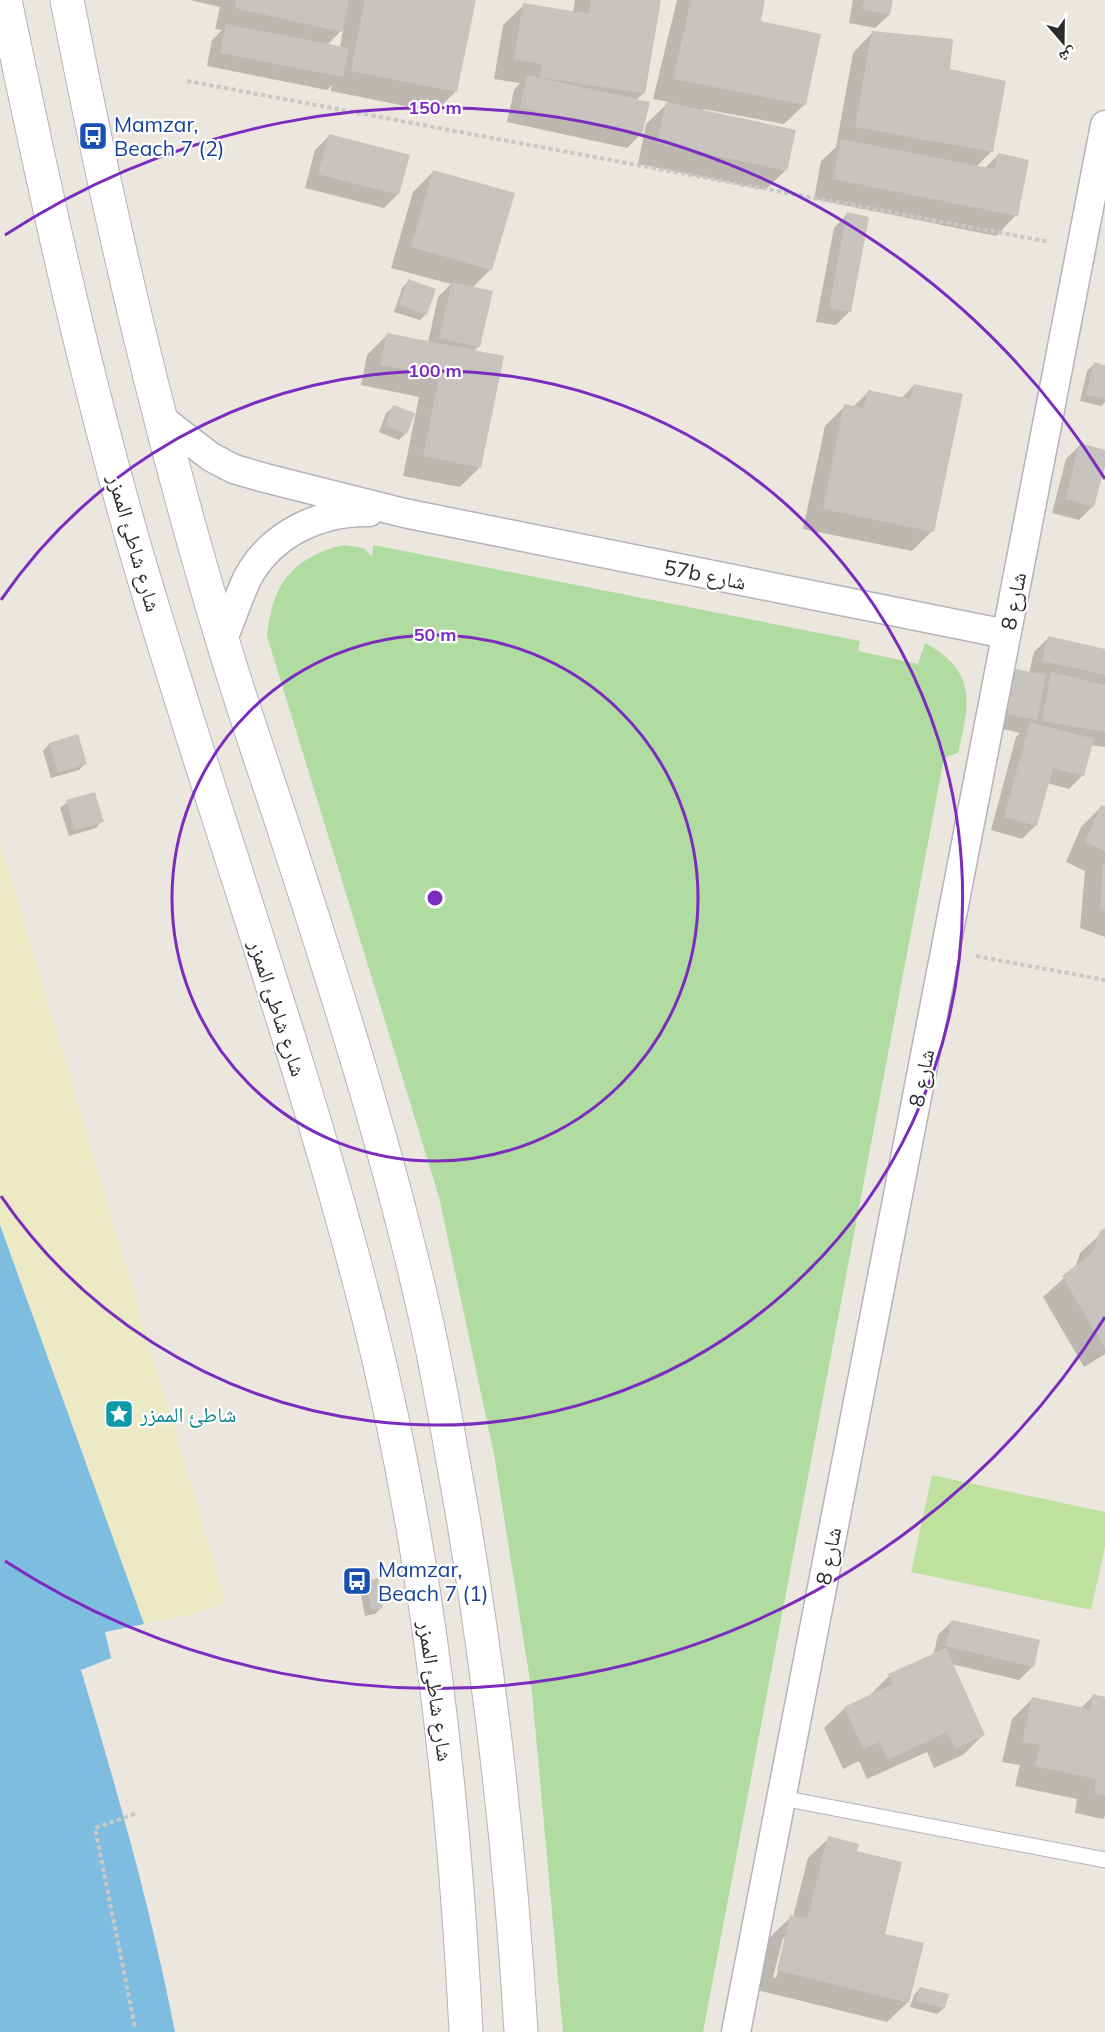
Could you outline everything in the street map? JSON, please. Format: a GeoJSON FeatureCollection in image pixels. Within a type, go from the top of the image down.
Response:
{"type":"FeatureCollection","features":[{"type":"Feature","properties":{"kind":"main road","name":"شارع شاطئ الممزر"},"geometry":{"type":"LineString","coordinates":[[5,0],[78,335],[133,541],[302,1081],[368,1316],[393,1428],[420,1573],[447,1778],[461,1934],[466,2032]]}},
{"type":"Feature","properties":{"kind":"main road"},"geometry":{"type":"LineString","coordinates":[[67,0],[93,136],[162,419],[222,641],[351,1037],[395,1194],[426,1319],[471,1565],[493,1714],[507,1830],[521,2032]]}},
{"type":"Feature","properties":{"kind":"street","name":"شارع 8"},"geometry":{"type":"LineString","coordinates":[[736,2032],[1006,634],[1090,237],[1105,125]]}},
{"type":"Feature","properties":{"kind":"street","name":"57b شارع"},"geometry":{"type":"LineString","coordinates":[[162,419],[211,457],[234,469],[404,513],[1006,634]]}},
{"type":"Feature","properties":{"kind":"street","name":"57b شارع"},"geometry":{"type":"LineString","coordinates":[[222,641],[248,577],[278,541],[301,526],[334,514],[404,513]]}},
{"type":"Feature","properties":{"kind":"lane"},"geometry":{"type":"LineString","coordinates":[[782,1798],[1105,1860]]}},
{"type":"Feature","properties":{"kind":"path"},"geometry":{"type":"LineString","coordinates":[[187,81],[1090,237]]}},
{"type":"Feature","properties":{"kind":"path"},"geometry":{"type":"LineString","coordinates":[[945,950],[1105,980]]}},
{"type":"Feature","properties":{"kind":"path"},"geometry":{"type":"LineString","coordinates":[[135,1814],[95,1828],[135,2027]]}},
{"type":"Feature","properties":{"kind":"green space"},"geometry":{"type":"Polygon","coordinates":[[[343,545],[364,548],[372,557],[373,545],[860,641],[858,651],[918,664],[925,643],[954,665],[966,690],[967,704],[958,753],[944,758],[703,2032],[563,2032],[532,1693],[494,1454],[439,1197],[267,636],[274,602],[288,576],[310,557],[343,545]]]}},
{"type":"Feature","properties":{"kind":"green space"},"geometry":{"type":"Polygon","coordinates":[[[932,1475],[1105,1512],[1105,1547],[1091,1610],[911,1572],[932,1475]]]}},
{"type":"Feature","properties":{"kind":"sand","name":"شاطئ الممزر"},"geometry":{"type":"Polygon","coordinates":[[[0,841],[226,1602],[185,1616],[144,1624],[0,1225],[0,841]]]}},
{"type":"Feature","properties":{"kind":"water"},"geometry":{"type":"Polygon","coordinates":[[[0,1225],[144,1624],[105,1632],[111,1658],[81,1670],[132,1850],[175,2032],[0,2032],[0,1225]]]}},
{"type":"Feature","properties":{"kind":"building"},"geometry":{"type":"Polygon","coordinates":[[[236,0],[349,0],[342,32],[235,8],[236,0]]]}},
{"type":"Feature","properties":{"kind":"building"},"geometry":{"type":"Polygon","coordinates":[[[365,0],[476,0],[457,92],[351,71],[365,0]]]}},
{"type":"Feature","properties":{"kind":"building"},"geometry":{"type":"Polygon","coordinates":[[[591,0],[661,0],[645,94],[540,77],[542,64],[514,59],[523,3],[589,14],[591,0]]]}},
{"type":"Feature","properties":{"kind":"building"},"geometry":{"type":"Polygon","coordinates":[[[691,0],[765,0],[761,21],[821,34],[806,105],[673,79],[691,0]]]}},
{"type":"Feature","properties":{"kind":"building"},"geometry":{"type":"Polygon","coordinates":[[[864,0],[893,0],[890,15],[862,9],[864,0]]]}},
{"type":"Feature","properties":{"kind":"building"},"geometry":{"type":"Polygon","coordinates":[[[226,24],[349,48],[343,77],[220,53],[226,24]]]}},
{"type":"Feature","properties":{"kind":"building"},"geometry":{"type":"Polygon","coordinates":[[[872,31],[953,39],[950,69],[1006,81],[993,152],[855,127],[872,31]]]}},
{"type":"Feature","properties":{"kind":"building"},"geometry":{"type":"Polygon","coordinates":[[[527,75],[650,102],[642,135],[520,108],[527,75]]]}},
{"type":"Feature","properties":{"kind":"building"},"geometry":{"type":"Polygon","coordinates":[[[666,102],[796,130],[787,171],[657,143],[666,102]]]}},
{"type":"Feature","properties":{"kind":"building"},"geometry":{"type":"Polygon","coordinates":[[[329,134],[410,155],[399,195],[318,174],[329,134]]]}},
{"type":"Feature","properties":{"kind":"building"},"geometry":{"type":"Polygon","coordinates":[[[841,139],[994,169],[998,153],[1029,160],[1018,216],[833,179],[841,139]]]}},
{"type":"Feature","properties":{"kind":"building"},"geometry":{"type":"Polygon","coordinates":[[[433,170],[515,193],[492,270],[411,247],[433,170]]]}},
{"type":"Feature","properties":{"kind":"building"},"geometry":{"type":"Polygon","coordinates":[[[847,212],[869,217],[851,312],[829,308],[847,212]]]}},
{"type":"Feature","properties":{"kind":"building"},"geometry":{"type":"Polygon","coordinates":[[[408,279],[436,289],[427,315],[399,305],[408,279]]]}},
{"type":"Feature","properties":{"kind":"building"},"geometry":{"type":"Polygon","coordinates":[[[452,282],[493,291],[480,347],[439,338],[452,282]]]}},
{"type":"Feature","properties":{"kind":"building"},"geometry":{"type":"Polygon","coordinates":[[[387,333],[504,356],[481,468],[423,456],[439,376],[380,365],[387,333]]]}},
{"type":"Feature","properties":{"kind":"building"},"geometry":{"type":"Polygon","coordinates":[[[1094,362],[1105,365],[1105,399],[1086,395],[1094,362]]]}},
{"type":"Feature","properties":{"kind":"building"},"geometry":{"type":"Polygon","coordinates":[[[914,384],[963,394],[934,532],[823,509],[844,404],[864,408],[868,390],[910,399],[914,384]]]}},
{"type":"Feature","properties":{"kind":"building"},"geometry":{"type":"Polygon","coordinates":[[[393,405],[415,413],[407,434],[385,426],[393,405]]]}},
{"type":"Feature","properties":{"kind":"building"},"geometry":{"type":"Polygon","coordinates":[[[1080,443],[1105,450],[1105,466],[1094,507],[1065,499],[1080,443]]]}},
{"type":"Feature","properties":{"kind":"building"},"geometry":{"type":"Polygon","coordinates":[[[1048,636],[1105,649],[1105,675],[1042,661],[1048,636]]]}},
{"type":"Feature","properties":{"kind":"building"},"geometry":{"type":"Polygon","coordinates":[[[1016,669],[1046,675],[1037,720],[1006,714],[1016,669]]]}},
{"type":"Feature","properties":{"kind":"building"},"geometry":{"type":"Polygon","coordinates":[[[1051,672],[1105,685],[1105,732],[1042,721],[1051,672]]]}},
{"type":"Feature","properties":{"kind":"building"},"geometry":{"type":"Polygon","coordinates":[[[1030,722],[1094,739],[1084,776],[1053,768],[1037,826],[1004,817],[1030,722]]]}},
{"type":"Feature","properties":{"kind":"building"},"geometry":{"type":"Polygon","coordinates":[[[78,734],[87,764],[58,773],[49,743],[78,734]]]}},
{"type":"Feature","properties":{"kind":"building"},"geometry":{"type":"Polygon","coordinates":[[[95,792],[104,822],[75,830],[66,800],[95,792]]]}},
{"type":"Feature","properties":{"kind":"building"},"geometry":{"type":"Polygon","coordinates":[[[1101,805],[1105,806],[1105,851],[1085,842],[1101,805]]]}},
{"type":"Feature","properties":{"kind":"building"},"geometry":{"type":"Polygon","coordinates":[[[1103,863],[1105,863],[1105,910],[1100,908],[1103,863]]]}},
{"type":"Feature","properties":{"kind":"building"},"geometry":{"type":"Polygon","coordinates":[[[1105,1228],[1105,1348],[1062,1276],[1093,1252],[1100,1231],[1105,1228]]]}},
{"type":"Feature","properties":{"kind":"building"},"geometry":{"type":"Polygon","coordinates":[[[378,1578],[383,1608],[371,1610],[366,1581],[378,1578]]]}},
{"type":"Feature","properties":{"kind":"building"},"geometry":{"type":"Polygon","coordinates":[[[952,1620],[1040,1640],[1034,1667],[945,1646],[952,1620]]]}},
{"type":"Feature","properties":{"kind":"building"},"geometry":{"type":"Polygon","coordinates":[[[946,1648],[985,1735],[955,1749],[947,1732],[888,1760],[880,1742],[863,1749],[844,1707],[893,1684],[888,1674],[946,1648]]]}},
{"type":"Feature","properties":{"kind":"building"},"geometry":{"type":"Polygon","coordinates":[[[1093,1694],[1105,1697],[1105,1795],[1094,1793],[1096,1779],[1035,1766],[1040,1745],[1022,1742],[1032,1697],[1090,1709],[1093,1694]]]}},
{"type":"Feature","properties":{"kind":"building"},"geometry":{"type":"Polygon","coordinates":[[[828,1836],[859,1844],[857,1851],[902,1862],[885,1934],[924,1943],[909,2003],[777,1970],[790,1915],[807,1919],[828,1836]]]}},
{"type":"Feature","properties":{"kind":"building"},"geometry":{"type":"Polygon","coordinates":[[[920,1987],[949,1994],[945,2008],[916,2001],[920,1987]]]}},
{"type":"Feature","properties":{"kind":"place","name":"Mamzar, Beach 7 (2)"},"geometry":{"type":"Point","coordinates":[93,136]}},
{"type":"Feature","properties":{"kind":"place","name":"شاطئ الممزر"},"geometry":{"type":"Point","coordinates":[119,1414]}},
{"type":"Feature","properties":{"kind":"place","name":"Mamzar, Beach 7 (1)"},"geometry":{"type":"Point","coordinates":[357,1581]}}]}
